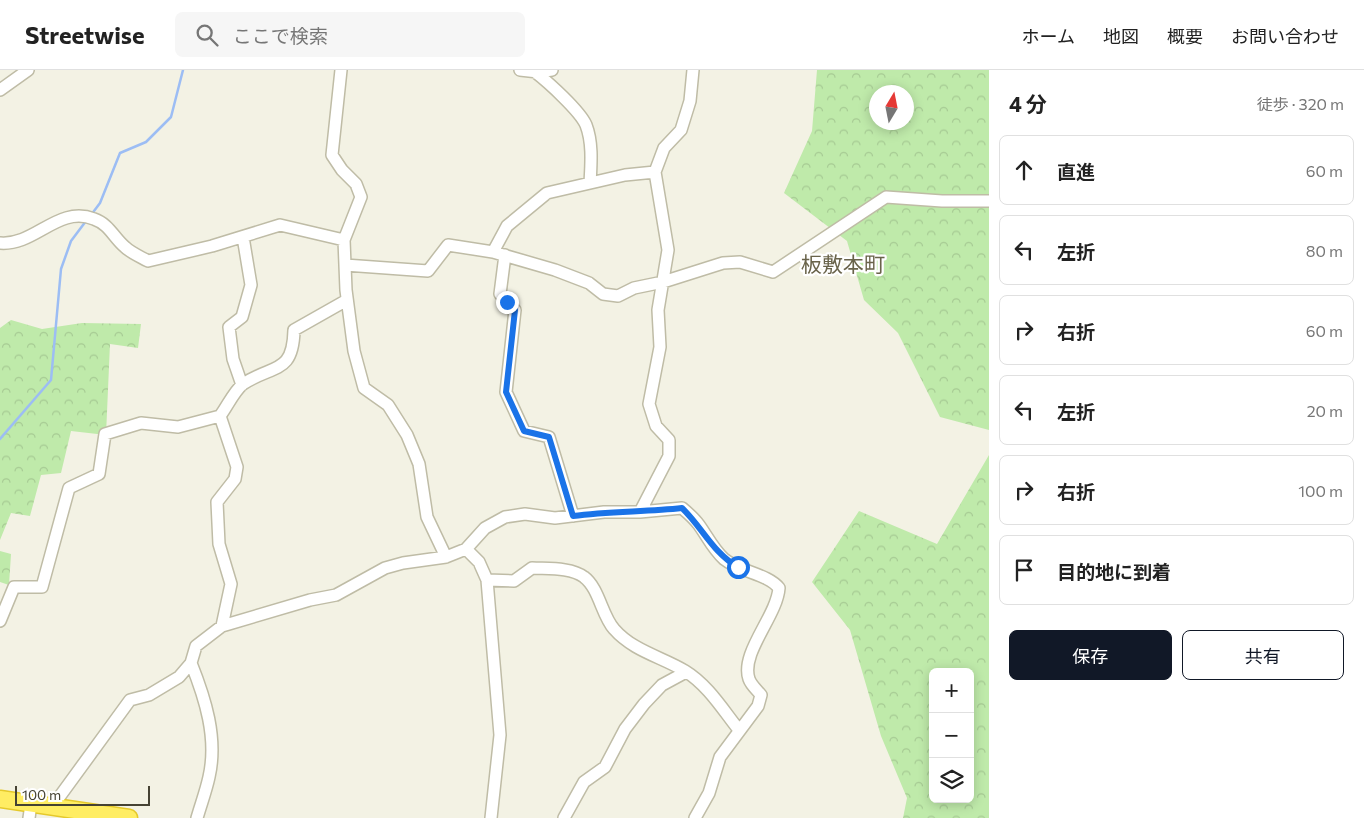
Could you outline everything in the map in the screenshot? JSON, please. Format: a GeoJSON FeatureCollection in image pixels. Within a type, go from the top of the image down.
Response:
{"type":"FeatureCollection","features":[{"type":"Feature","properties":{"kind":"highway"},"geometry":{"type":"LineString","coordinates":[[0,800],[30,811],[52,807],[129,818]]}},
{"type":"Feature","properties":{"kind":"street"},"geometry":{"type":"LineString","coordinates":[[2,84],[28,70]]}},
{"type":"Feature","properties":{"kind":"street"},"geometry":{"type":"LineString","coordinates":[[341,70],[332,155],[342,170],[356,184],[361,197],[344,240],[346,300],[354,352],[364,388],[388,405],[407,435],[419,464],[427,516],[446,557]]}},
{"type":"Feature","properties":{"kind":"street"},"geometry":{"type":"LineString","coordinates":[[520,70],[535,72],[552,70]]}},
{"type":"Feature","properties":{"kind":"street"},"geometry":{"type":"LineString","coordinates":[[640,512],[669,456],[668,440],[656,426],[649,404],[660,347],[658,310],[668,250],[655,172],[664,148],[681,130],[690,101],[693,70]]}},
{"type":"Feature","properties":{"kind":"street"},"geometry":{"type":"LineString","coordinates":[[535,72],[551,84],[585,124],[591,152],[590,183]]}},
{"type":"Feature","properties":{"kind":"street"},"geometry":{"type":"LineString","coordinates":[[493,252],[507,226],[547,193],[625,175],[655,172]]}},
{"type":"Feature","properties":{"kind":"street"},"geometry":{"type":"LineString","coordinates":[[345,265],[428,270],[448,246],[505,255],[555,270],[589,283],[603,294],[618,296],[634,288],[663,282],[723,263],[740,262],[773,272],[886,197],[942,201],[989,201]]}},
{"type":"Feature","properties":{"kind":"street"},"geometry":{"type":"LineString","coordinates":[[0,243],[10,244],[24,239],[64,217],[81,216],[95,219],[112,230],[124,247],[148,261],[244,237],[280,225],[344,240]]}},
{"type":"Feature","properties":{"kind":"street"},"geometry":{"type":"LineString","coordinates":[[242,385],[233,359],[229,326],[242,317],[250,285],[244,237]]}},
{"type":"Feature","properties":{"kind":"street"},"geometry":{"type":"LineString","coordinates":[[505,255],[500,294],[515,310],[506,392],[524,431],[549,437],[573,516]]}},
{"type":"Feature","properties":{"kind":"street"},"geometry":{"type":"LineString","coordinates":[[0,621],[14,587],[22,585],[32,588],[42,587],[69,488],[98,474],[105,434],[141,422],[178,428],[220,416],[242,385],[269,373],[288,360],[294,347],[294,330],[346,300]]}},
{"type":"Feature","properties":{"kind":"street"},"geometry":{"type":"LineString","coordinates":[[220,416],[236,467],[235,479],[217,502],[219,544],[231,584],[222,626]]}},
{"type":"Feature","properties":{"kind":"street"},"geometry":{"type":"LineString","coordinates":[[52,807],[130,700],[149,695],[179,677],[191,663],[196,646],[222,626],[310,600],[336,595],[385,568],[446,557],[466,549],[485,528],[505,517],[525,514],[555,518],[604,512],[640,512],[682,508],[698,523],[709,542],[725,560],[751,574],[774,581],[779,588],[778,601],[748,662],[749,680],[761,695],[758,706],[720,758],[709,793],[695,818]]}},
{"type":"Feature","properties":{"kind":"street"},"geometry":{"type":"LineString","coordinates":[[466,549],[479,562],[487,580],[500,734],[491,818]]}},
{"type":"Feature","properties":{"kind":"street"},"geometry":{"type":"LineString","coordinates":[[487,580],[514,581],[532,568],[569,571],[584,577],[602,605],[613,628],[630,643],[686,672],[704,687],[739,730]]}},
{"type":"Feature","properties":{"kind":"street"},"geometry":{"type":"LineString","coordinates":[[191,663],[205,696],[212,748],[210,776],[197,818]]}},
{"type":"Feature","properties":{"kind":"street"},"geometry":{"type":"LineString","coordinates":[[564,818],[584,782],[605,767],[625,729],[644,704],[662,685],[686,672]]}},
{"type":"Feature","properties":{"kind":"green space"},"geometry":{"type":"Polygon","coordinates":[[[817,70],[989,70],[989,430],[940,417],[898,333],[864,300],[847,241],[784,193],[812,131],[817,70]]]}},
{"type":"Feature","properties":{"kind":"green space"},"geometry":{"type":"Polygon","coordinates":[[[11,320],[42,329],[82,323],[141,324],[138,348],[110,344],[106,435],[71,431],[61,473],[41,475],[30,516],[11,513],[0,540],[0,328],[11,320]]]}},
{"type":"Feature","properties":{"kind":"green space"},"geometry":{"type":"Polygon","coordinates":[[[989,455],[989,818],[903,818],[907,798],[881,736],[850,630],[812,582],[859,511],[937,544],[989,455]]]}},
{"type":"Feature","properties":{"kind":"green space"},"geometry":{"type":"Polygon","coordinates":[[[0,551],[11,554],[9,585],[0,582],[0,551]]]}},
{"type":"Feature","properties":{"kind":"waterway"},"geometry":{"type":"LineString","coordinates":[[91,215],[100,203],[120,153],[146,142],[171,117],[183,70]]}},
{"type":"Feature","properties":{"kind":"waterway"},"geometry":{"type":"LineString","coordinates":[[0,439],[51,380],[61,269],[71,241],[86,221]]}},
{"type":"Feature","properties":{"kind":"district","name":"板敷本町"},"geometry":{"type":"Point","coordinates":[843,265]}},
{"type":"Feature","properties":{"kind":"route"},"geometry":{"type":"LineString","coordinates":[[507,302],[515,310],[506,392],[524,431],[549,437],[573,516],[604,512],[640,512],[682,508],[698,523],[709,542],[725,560],[738,567]]}}]}
